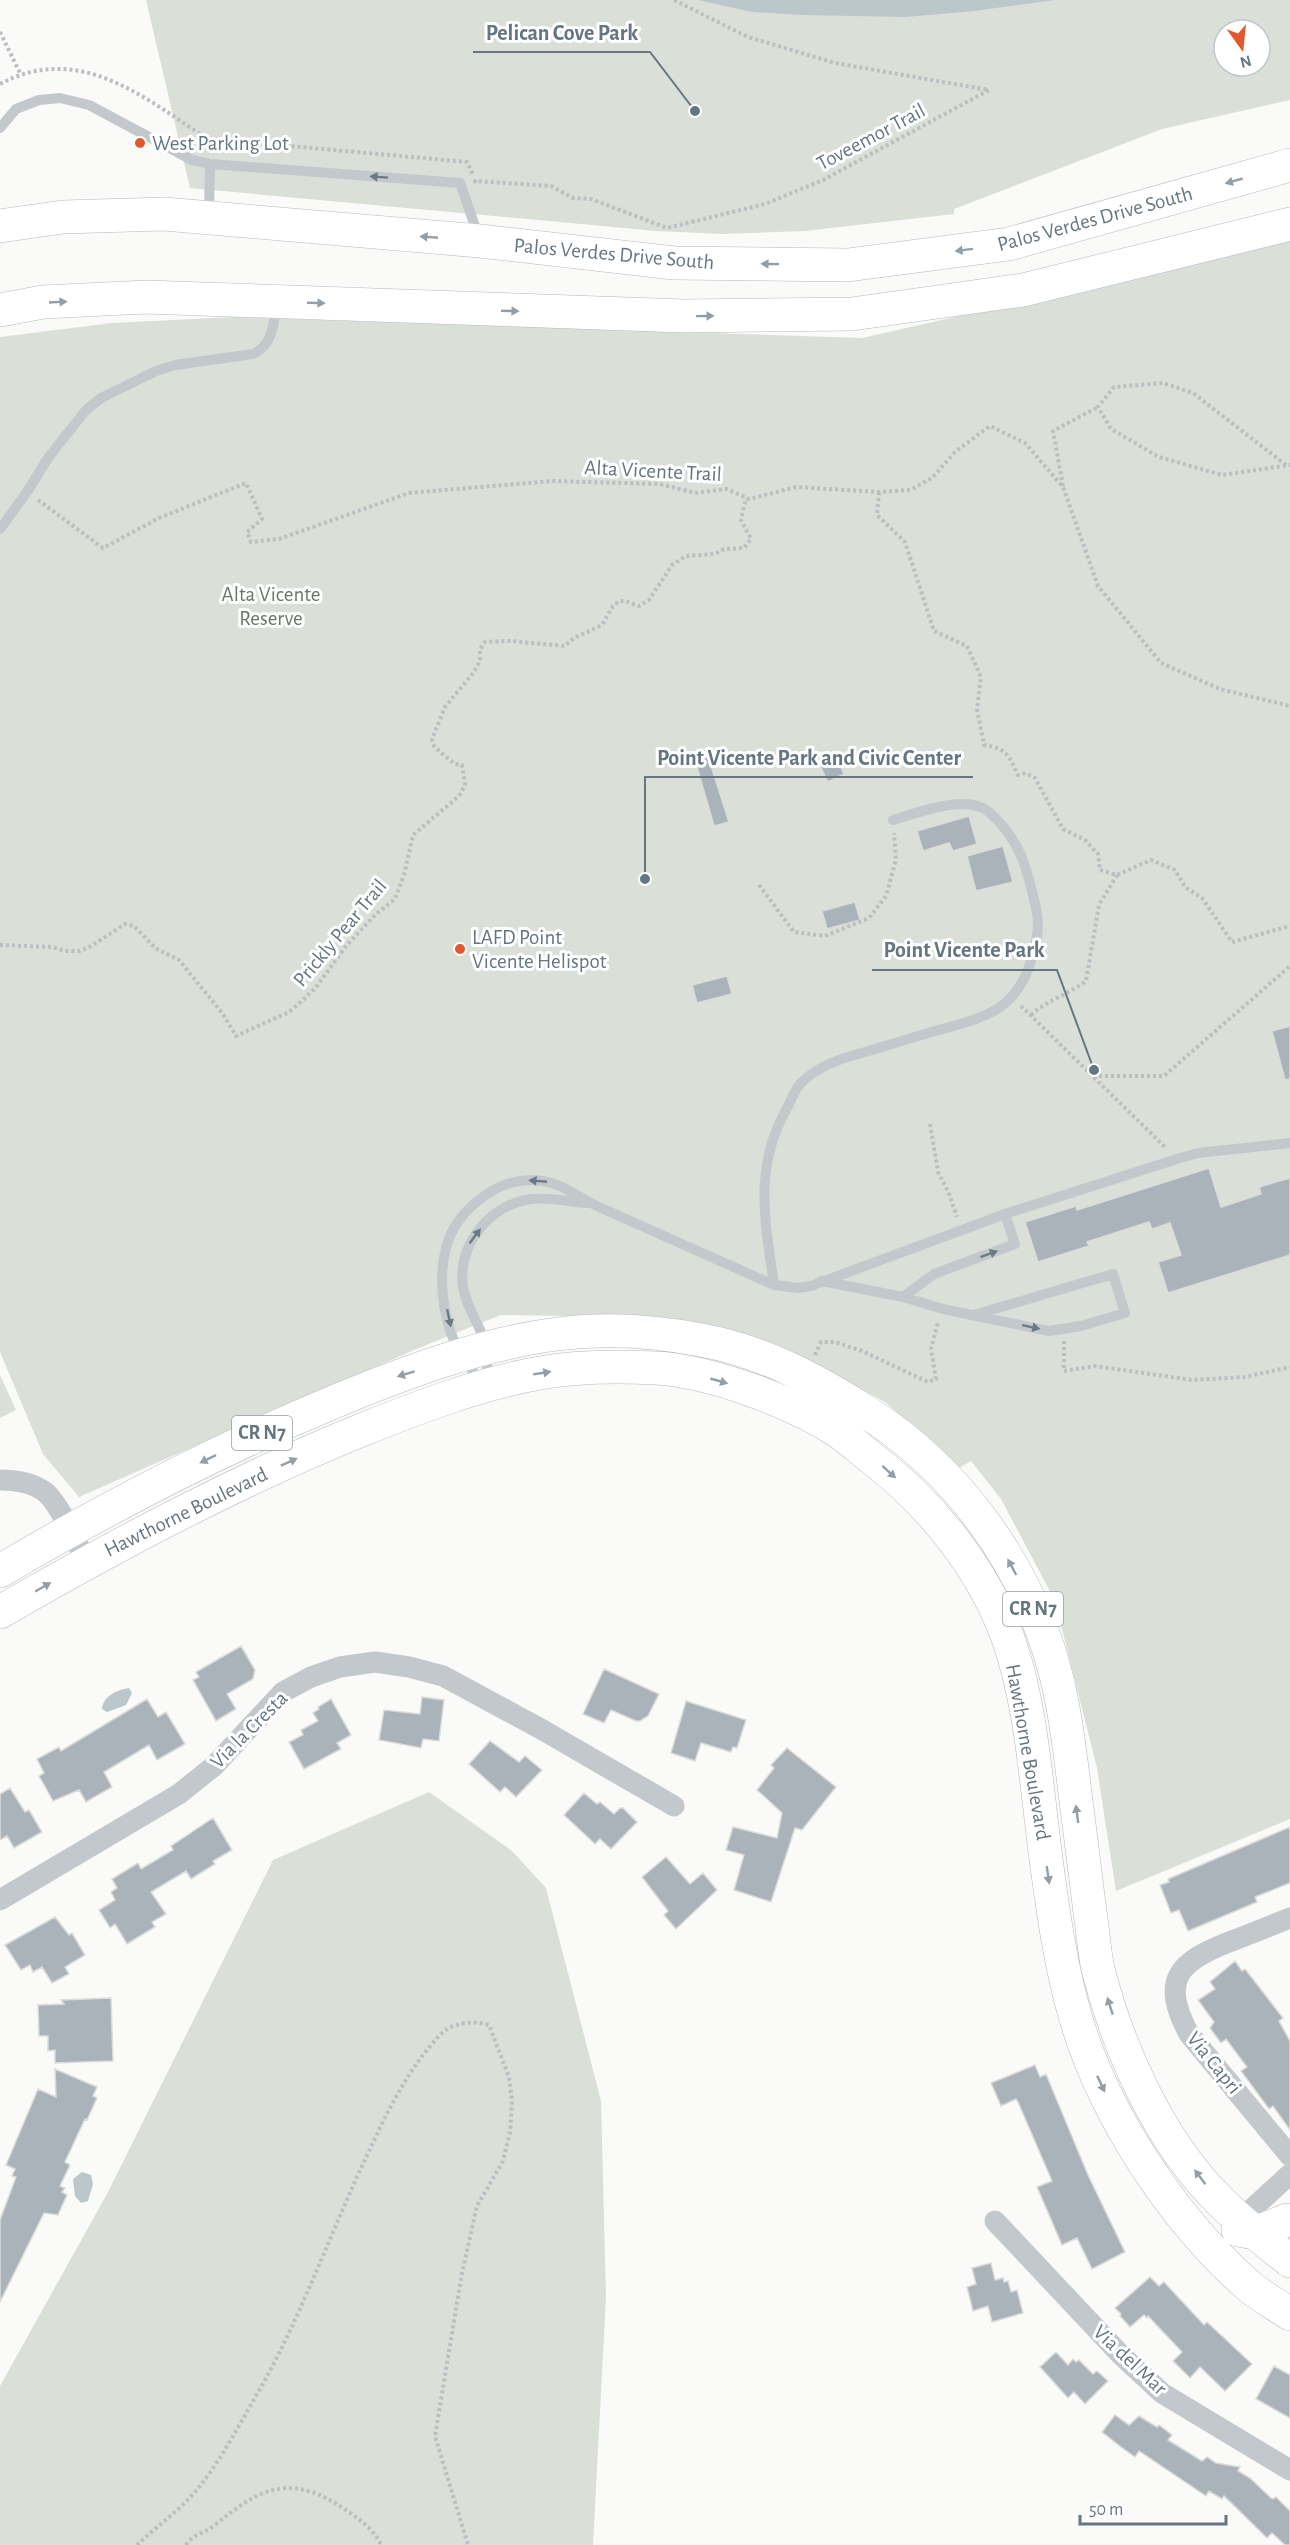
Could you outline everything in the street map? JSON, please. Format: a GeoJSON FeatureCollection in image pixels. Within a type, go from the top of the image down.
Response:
{"type":"FeatureCollection","features":[{"type":"Feature","properties":{"kind":"main road","name":"Palos Verdes Drive South"},"geometry":{"type":"LineString","coordinates":[[0,226],[63,217],[164,214],[480,241],[674,263],[848,265],[1010,244],[1290,165]]}},
{"type":"Feature","properties":{"kind":"main road"},"geometry":{"type":"LineString","coordinates":[[0,310],[43,302],[146,297],[684,316],[852,314],[1023,290],[1290,224]]}},
{"type":"Feature","properties":{"kind":"main road","name":"Hawthorne Boulevard"},"geometry":{"type":"LineString","coordinates":[[0,1570],[70,1529],[280,1424],[392,1378],[510,1342],[561,1334],[628,1332],[702,1340],[770,1359],[823,1384],[890,1427],[937,1467],[975,1510],[1008,1560],[1034,1609],[1053,1664],[1063,1712],[1097,1966],[1118,2030],[1141,2090],[1178,2148],[1213,2195],[1272,2233]]}},
{"type":"Feature","properties":{"kind":"main road","name":"Hawthorne Boulevard"},"geometry":{"type":"LineString","coordinates":[[0,1612],[86,1562],[209,1498],[330,1443],[413,1410],[540,1373],[599,1367],[662,1368],[718,1380],[784,1404],[838,1431],[889,1471],[942,1524],[984,1587],[1005,1630],[1018,1677],[1032,1744],[1060,1955],[1075,2016],[1100,2084],[1164,2193],[1203,2241],[1253,2289],[1290,2314]]}},
{"type":"Feature","properties":{"kind":"main road"},"geometry":{"type":"LineString","coordinates":[[1164,2193],[1195,2221],[1215,2227],[1272,2233]]}},
{"type":"Feature","properties":{"kind":"street"},"geometry":{"type":"LineString","coordinates":[[0,1480],[23,1482],[46,1493],[70,1529],[86,1562]]}},
{"type":"Feature","properties":{"kind":"street","name":"Via la Cresta"},"geometry":{"type":"LineString","coordinates":[[0,1900],[179,1794],[214,1766],[283,1692],[311,1677],[340,1667],[375,1662],[409,1667],[443,1676],[541,1729],[674,1806]]}},
{"type":"Feature","properties":{"kind":"street","name":"Via Capri"},"geometry":{"type":"LineString","coordinates":[[1290,1918],[1204,1951],[1188,1962],[1176,1979],[1175,1995],[1178,2014],[1189,2034],[1290,2156]]}},
{"type":"Feature","properties":{"kind":"street"},"geometry":{"type":"LineString","coordinates":[[1272,2233],[1290,2174]]}},
{"type":"Feature","properties":{"kind":"street","name":"Via del Mar"},"geometry":{"type":"LineString","coordinates":[[994,2221],[1121,2355],[1162,2393],[1290,2470]]}},
{"type":"Feature","properties":{"kind":"lane"},"geometry":{"type":"LineString","coordinates":[[0,128],[16,109],[39,100],[60,98],[89,105],[192,160],[210,164],[460,183],[480,241]]}},
{"type":"Feature","properties":{"kind":"lane"},"geometry":{"type":"LineString","coordinates":[[208,218],[210,164]]}},
{"type":"Feature","properties":{"kind":"lane"},"geometry":{"type":"LineString","coordinates":[[0,529],[48,458],[93,403],[156,371],[175,365],[244,356],[264,349],[269,342],[278,302]]}},
{"type":"Feature","properties":{"kind":"lane"},"geometry":{"type":"LineString","coordinates":[[774,1285],[764,1214],[763,1182],[768,1156],[781,1119],[800,1084],[824,1066],[850,1056],[986,1017],[1006,1003],[1021,986],[1029,971],[1038,936],[1038,920],[1027,869],[1016,843],[1005,826],[985,809],[963,804],[934,808],[893,820]]}},
{"type":"Feature","properties":{"kind":"lane"},"geometry":{"type":"LineString","coordinates":[[486,1387],[475,1353],[451,1331],[441,1282],[442,1263],[455,1227],[468,1211],[498,1186],[532,1180],[558,1183],[591,1203],[774,1285],[798,1288],[1005,1214],[1177,1159],[1197,1154],[1290,1143]]}},
{"type":"Feature","properties":{"kind":"lane"},"geometry":{"type":"LineString","coordinates":[[486,1387],[475,1353],[464,1293],[462,1273],[468,1246],[478,1230],[495,1213],[512,1203],[534,1199],[591,1203]]}},
{"type":"Feature","properties":{"kind":"lane"},"geometry":{"type":"LineString","coordinates":[[903,1297],[934,1275],[1015,1244],[1005,1214]]}},
{"type":"Feature","properties":{"kind":"lane"},"geometry":{"type":"LineString","coordinates":[[822,1281],[903,1297],[974,1315],[1049,1331],[1125,1313],[1113,1274],[974,1315]]}},
{"type":"Feature","properties":{"kind":"path","name":"Toveemor Trail"},"geometry":{"type":"LineString","coordinates":[[475,181],[551,186],[573,198],[591,199],[667,228],[765,204],[823,180],[989,90],[835,63],[748,37],[674,0]]}},
{"type":"Feature","properties":{"kind":"path"},"geometry":{"type":"LineString","coordinates":[[0,32],[20,73]]}},
{"type":"Feature","properties":{"kind":"path"},"geometry":{"type":"LineString","coordinates":[[0,84],[20,73],[36,69],[65,68],[108,79],[131,88],[203,136],[212,139],[467,162],[479,195],[465,197]]}},
{"type":"Feature","properties":{"kind":"path"},"geometry":{"type":"LineString","coordinates":[[1063,487],[1053,431],[1098,407],[1114,387],[1163,383],[1193,393],[1288,465]]}},
{"type":"Feature","properties":{"kind":"path"},"geometry":{"type":"LineString","coordinates":[[1098,407],[1111,429],[1159,457],[1222,475],[1288,465]]}},
{"type":"Feature","properties":{"kind":"path","name":"Alta Vicente Trail"},"geometry":{"type":"LineString","coordinates":[[27,492],[103,548],[159,518],[246,483],[262,519],[247,532],[251,542],[279,538],[409,493],[551,481],[660,484],[695,493],[727,489],[749,499],[796,487],[879,492],[910,490],[932,478],[956,451],[990,426],[1025,443],[1063,487],[1098,586],[1161,663],[1220,689],[1290,706]]}},
{"type":"Feature","properties":{"kind":"path"},"geometry":{"type":"LineString","coordinates":[[879,492],[877,515],[905,542],[934,631],[967,646],[981,677],[977,709],[984,745],[1001,748],[1009,756],[1018,775],[1026,773],[1035,778],[1063,829],[1085,840],[1098,854],[1100,870],[1117,874],[1151,860],[1175,870],[1185,887],[1202,898],[1232,942],[1290,926]]}},
{"type":"Feature","properties":{"kind":"path","name":"Prickly Pear Trail"},"geometry":{"type":"LineString","coordinates":[[0,945],[52,947],[65,951],[80,951],[125,924],[134,926],[155,948],[179,960],[222,1014],[236,1036],[289,1012],[317,986],[346,946],[375,915],[395,898],[402,881],[413,836],[459,796],[465,785],[462,765],[455,764],[440,752],[434,746],[432,739],[446,707],[474,672],[480,661],[480,649],[485,642],[493,640],[565,646],[574,638],[602,625],[613,606],[619,601],[639,606],[649,600],[672,565],[686,556],[715,554],[724,549],[744,548],[749,543],[751,539],[741,520],[746,498]]}},
{"type":"Feature","properties":{"kind":"path"},"geometry":{"type":"LineString","coordinates":[[759,885],[794,932],[825,936],[869,918],[886,896],[896,860],[893,820]]}},
{"type":"Feature","properties":{"kind":"path"},"geometry":{"type":"LineString","coordinates":[[1031,1015],[1039,1007],[1068,994],[1086,981],[1099,905],[1117,874]]}},
{"type":"Feature","properties":{"kind":"path"},"geometry":{"type":"LineString","coordinates":[[1093,1076],[1164,1076],[1290,966]]}},
{"type":"Feature","properties":{"kind":"path"},"geometry":{"type":"LineString","coordinates":[[1012,997],[1177,1159]]}},
{"type":"Feature","properties":{"kind":"path"},"geometry":{"type":"LineString","coordinates":[[930,1124],[938,1172],[952,1200],[962,1230]]}},
{"type":"Feature","properties":{"kind":"path"},"geometry":{"type":"LineString","coordinates":[[815,1355],[821,1342],[835,1342],[888,1362],[921,1380],[933,1381],[936,1371],[931,1348],[938,1322]]}},
{"type":"Feature","properties":{"kind":"path"},"geometry":{"type":"LineString","coordinates":[[1064,1328],[1064,1371],[1095,1366],[1192,1380],[1245,1377],[1290,1367]]}},
{"type":"Feature","properties":{"kind":"path"},"geometry":{"type":"LineString","coordinates":[[137,2545],[199,2487],[259,2390],[279,2354],[339,2211],[392,2103],[408,2078],[439,2035],[452,2026],[477,2022],[489,2025],[498,2043],[509,2077],[512,2101],[510,2132],[503,2161],[477,2206],[462,2273],[446,2363],[444,2393],[435,2436],[468,2545]]}},
{"type":"Feature","properties":{"kind":"path"},"geometry":{"type":"LineString","coordinates":[[186,2545],[197,2534],[213,2527],[237,2506],[258,2495],[280,2488],[300,2488],[321,2496],[362,2522],[377,2536],[381,2545]]}},
{"type":"Feature","properties":{"kind":"green space"},"geometry":{"type":"Polygon","coordinates":[[[146,0],[1290,0],[1290,100],[1162,129],[954,209],[954,214],[805,231],[722,234],[656,231],[190,188],[146,0]]]}},
{"type":"Feature","properties":{"kind":"green space","name":"Alta Vicente Reserve"},"geometry":{"type":"Polygon","coordinates":[[[1290,241],[1290,1819],[1116,1891],[1097,1768],[1055,1601],[1001,1499],[971,1461],[959,1468],[885,1402],[811,1361],[632,1317],[501,1315],[421,1347],[79,1497],[43,1454],[0,1352],[0,337],[112,323],[234,317],[862,338],[1290,241]]]}},
{"type":"Feature","properties":{"kind":"green space"},"geometry":{"type":"Polygon","coordinates":[[[0,1375],[16,1410],[0,1418],[0,1375]]]}},
{"type":"Feature","properties":{"kind":"green space"},"geometry":{"type":"Polygon","coordinates":[[[429,1792],[512,1851],[546,1888],[601,2101],[606,2296],[593,2545],[0,2545],[0,2386],[107,2194],[273,1860],[429,1792]]]}},
{"type":"Feature","properties":{"kind":"shaded area"},"geometry":{"type":"Polygon","coordinates":[[[698,0],[1055,0],[906,17],[752,12],[698,0]]]}},
{"type":"Feature","properties":{"kind":"shaded area"},"geometry":{"type":"Polygon","coordinates":[[[129,1688],[132,1693],[126,1705],[107,1712],[102,1709],[111,1694],[129,1688]]]}},
{"type":"Feature","properties":{"kind":"shaded area"},"geometry":{"type":"Polygon","coordinates":[[[82,2172],[91,2175],[93,2184],[88,2201],[81,2203],[75,2196],[73,2179],[82,2172]]]}},
{"type":"Feature","properties":{"kind":"building"},"geometry":{"type":"Polygon","coordinates":[[[708,756],[729,822],[714,826],[695,760],[708,756]]]}},
{"type":"Feature","properties":{"kind":"building"},"geometry":{"type":"Polygon","coordinates":[[[836,756],[844,774],[828,782],[819,764],[836,756]]]}},
{"type":"Feature","properties":{"kind":"building"},"geometry":{"type":"Polygon","coordinates":[[[969,816],[977,844],[953,851],[949,843],[923,851],[917,831],[969,816]]]}},
{"type":"Feature","properties":{"kind":"building"},"geometry":{"type":"Polygon","coordinates":[[[1003,846],[1013,882],[976,891],[967,856],[1003,846]]]}},
{"type":"Feature","properties":{"kind":"building"},"geometry":{"type":"Polygon","coordinates":[[[855,902],[860,920],[827,929],[822,911],[855,902]]]}},
{"type":"Feature","properties":{"kind":"building"},"geometry":{"type":"Polygon","coordinates":[[[727,976],[732,994],[697,1003],[692,985],[727,976]]]}},
{"type":"Feature","properties":{"kind":"building"},"geometry":{"type":"Polygon","coordinates":[[[1290,1026],[1290,1079],[1285,1080],[1272,1031],[1290,1026]]]}},
{"type":"Feature","properties":{"kind":"building"},"geometry":{"type":"Polygon","coordinates":[[[1209,1168],[1221,1207],[1261,1194],[1259,1187],[1290,1178],[1290,1255],[1168,1293],[1158,1262],[1181,1255],[1170,1223],[1152,1229],[1149,1222],[1087,1242],[1089,1246],[1038,1262],[1025,1222],[1076,1206],[1077,1210],[1209,1168]]]}},
{"type":"Feature","properties":{"kind":"building"},"geometry":{"type":"Polygon","coordinates":[[[241,1646],[255,1670],[253,1679],[227,1694],[236,1709],[216,1721],[193,1680],[199,1677],[196,1672],[241,1646]]]}},
{"type":"Feature","properties":{"kind":"building"},"geometry":{"type":"Polygon","coordinates":[[[604,1669],[659,1694],[648,1716],[636,1721],[611,1710],[604,1723],[583,1714],[604,1669]]]}},
{"type":"Feature","properties":{"kind":"building"},"geometry":{"type":"Polygon","coordinates":[[[422,1697],[444,1700],[439,1741],[423,1739],[421,1748],[379,1740],[384,1710],[420,1714],[422,1697]]]}},
{"type":"Feature","properties":{"kind":"building"},"geometry":{"type":"Polygon","coordinates":[[[147,1699],[158,1717],[166,1712],[185,1744],[157,1760],[149,1745],[104,1772],[112,1787],[86,1802],[79,1790],[53,1801],[39,1776],[44,1773],[37,1759],[59,1747],[61,1751],[147,1699]]]}},
{"type":"Feature","properties":{"kind":"building"},"geometry":{"type":"Polygon","coordinates":[[[331,1699],[351,1735],[337,1743],[341,1749],[304,1769],[289,1742],[303,1735],[301,1730],[318,1721],[313,1713],[331,1699]]]}},
{"type":"Feature","properties":{"kind":"building"},"geometry":{"type":"Polygon","coordinates":[[[686,1701],[746,1720],[737,1748],[733,1747],[731,1752],[701,1743],[695,1761],[671,1753],[686,1701]]]}},
{"type":"Feature","properties":{"kind":"building"},"geometry":{"type":"Polygon","coordinates":[[[490,1741],[519,1762],[525,1756],[542,1770],[516,1797],[505,1787],[500,1792],[469,1764],[490,1741]]]}},
{"type":"Feature","properties":{"kind":"building"},"geometry":{"type":"Polygon","coordinates":[[[787,1748],[836,1787],[802,1830],[795,1828],[771,1902],[734,1890],[744,1855],[726,1850],[733,1827],[777,1838],[782,1813],[757,1790],[774,1768],[771,1765],[787,1748]]]}},
{"type":"Feature","properties":{"kind":"building"},"geometry":{"type":"Polygon","coordinates":[[[10,1788],[25,1812],[29,1810],[42,1832],[14,1848],[7,1836],[0,1840],[0,1794],[10,1788]]]}},
{"type":"Feature","properties":{"kind":"building"},"geometry":{"type":"Polygon","coordinates":[[[584,1793],[597,1804],[600,1802],[614,1814],[623,1808],[637,1822],[611,1849],[600,1839],[595,1844],[564,1815],[584,1793]]]}},
{"type":"Feature","properties":{"kind":"building"},"geometry":{"type":"Polygon","coordinates":[[[213,1818],[232,1850],[213,1861],[215,1864],[191,1879],[186,1871],[151,1892],[166,1914],[152,1922],[155,1927],[127,1944],[115,1924],[110,1928],[99,1910],[115,1900],[111,1892],[117,1888],[112,1879],[138,1863],[141,1869],[173,1850],[171,1846],[213,1818]]]}},
{"type":"Feature","properties":{"kind":"building"},"geometry":{"type":"Polygon","coordinates":[[[1290,1827],[1290,1883],[1255,1897],[1257,1902],[1188,1931],[1179,1910],[1171,1913],[1160,1885],[1169,1882],[1168,1879],[1290,1827]]]}},
{"type":"Feature","properties":{"kind":"building"},"geometry":{"type":"Polygon","coordinates":[[[666,1857],[690,1884],[703,1873],[717,1890],[676,1929],[664,1915],[668,1911],[642,1877],[666,1857]]]}},
{"type":"Feature","properties":{"kind":"building"},"geometry":{"type":"Polygon","coordinates":[[[55,1917],[69,1935],[72,1933],[85,1955],[65,1967],[69,1974],[52,1983],[42,1967],[33,1972],[30,1965],[21,1970],[5,1945],[55,1917]]]}},
{"type":"Feature","properties":{"kind":"building"},"geometry":{"type":"Polygon","coordinates":[[[1235,1961],[1242,1971],[1245,1969],[1283,2018],[1279,2021],[1290,2041],[1290,2130],[1273,2106],[1269,2109],[1241,2071],[1247,2067],[1226,2039],[1221,2043],[1210,2028],[1214,2022],[1198,2000],[1215,1989],[1210,1982],[1235,1961]]]}},
{"type":"Feature","properties":{"kind":"building"},"geometry":{"type":"Polygon","coordinates":[[[111,1998],[113,2061],[55,2063],[55,2050],[48,2051],[48,2036],[39,2036],[38,2005],[64,2004],[61,2000],[111,1998]]]}},
{"type":"Feature","properties":{"kind":"building"},"geometry":{"type":"Polygon","coordinates":[[[1035,2065],[1040,2077],[1046,2074],[1088,2175],[1125,2252],[1092,2269],[1077,2238],[1062,2245],[1037,2187],[1052,2181],[1018,2102],[1016,2099],[1001,2106],[991,2083],[1035,2065]]]}},
{"type":"Feature","properties":{"kind":"building"},"geometry":{"type":"Polygon","coordinates":[[[55,2069],[97,2087],[93,2096],[97,2098],[65,2162],[70,2165],[60,2186],[65,2188],[62,2192],[67,2195],[58,2215],[44,2213],[0,2302],[0,2220],[16,2177],[12,2176],[15,2169],[6,2165],[38,2089],[56,2097],[55,2069]]]}},
{"type":"Feature","properties":{"kind":"building"},"geometry":{"type":"Polygon","coordinates":[[[991,2263],[995,2280],[1003,2278],[1004,2282],[1008,2281],[1011,2292],[1017,2290],[1023,2313],[992,2322],[988,2306],[973,2311],[967,2287],[976,2284],[972,2268],[991,2263]]]}},
{"type":"Feature","properties":{"kind":"building"},"geometry":{"type":"Polygon","coordinates":[[[1150,2277],[1159,2286],[1164,2282],[1204,2325],[1207,2322],[1252,2364],[1225,2391],[1200,2367],[1190,2378],[1173,2361],[1182,2352],[1148,2316],[1147,2318],[1144,2315],[1130,2327],[1120,2316],[1121,2314],[1115,2308],[1150,2277]]]}},
{"type":"Feature","properties":{"kind":"building"},"geometry":{"type":"Polygon","coordinates":[[[1056,2352],[1068,2365],[1073,2359],[1076,2362],[1079,2360],[1093,2374],[1097,2371],[1108,2381],[1085,2404],[1074,2392],[1068,2398],[1040,2367],[1056,2352]]]}},
{"type":"Feature","properties":{"kind":"building"},"geometry":{"type":"Polygon","coordinates":[[[1274,2366],[1290,2375],[1290,2418],[1256,2399],[1274,2366]]]}},
{"type":"Feature","properties":{"kind":"building"},"geometry":{"type":"Polygon","coordinates":[[[1115,2415],[1129,2425],[1139,2416],[1157,2427],[1159,2425],[1172,2435],[1168,2440],[1202,2461],[1207,2457],[1216,2463],[1240,2467],[1238,2471],[1250,2478],[1271,2498],[1276,2497],[1290,2511],[1290,2545],[1285,2545],[1272,2533],[1267,2538],[1224,2496],[1222,2499],[1209,2491],[1206,2496],[1139,2451],[1135,2457],[1121,2447],[1102,2432],[1115,2415]]]}},
{"type":"Feature","properties":{"kind":"place","name":"Pelican Cove Park"},"geometry":{"type":"Point","coordinates":[695,111]}},
{"type":"Feature","properties":{"kind":"place","name":"West Parking Lot"},"geometry":{"type":"Point","coordinates":[140,143]}},
{"type":"Feature","properties":{"kind":"place","name":"Point Vicente Park and Civic Center"},"geometry":{"type":"Point","coordinates":[645,879]}},
{"type":"Feature","properties":{"kind":"place","name":"LAFD Point Vicente Helispot"},"geometry":{"type":"Point","coordinates":[460,949]}},
{"type":"Feature","properties":{"kind":"place","name":"Point Vicente Park"},"geometry":{"type":"Point","coordinates":[1094,1070]}}]}
